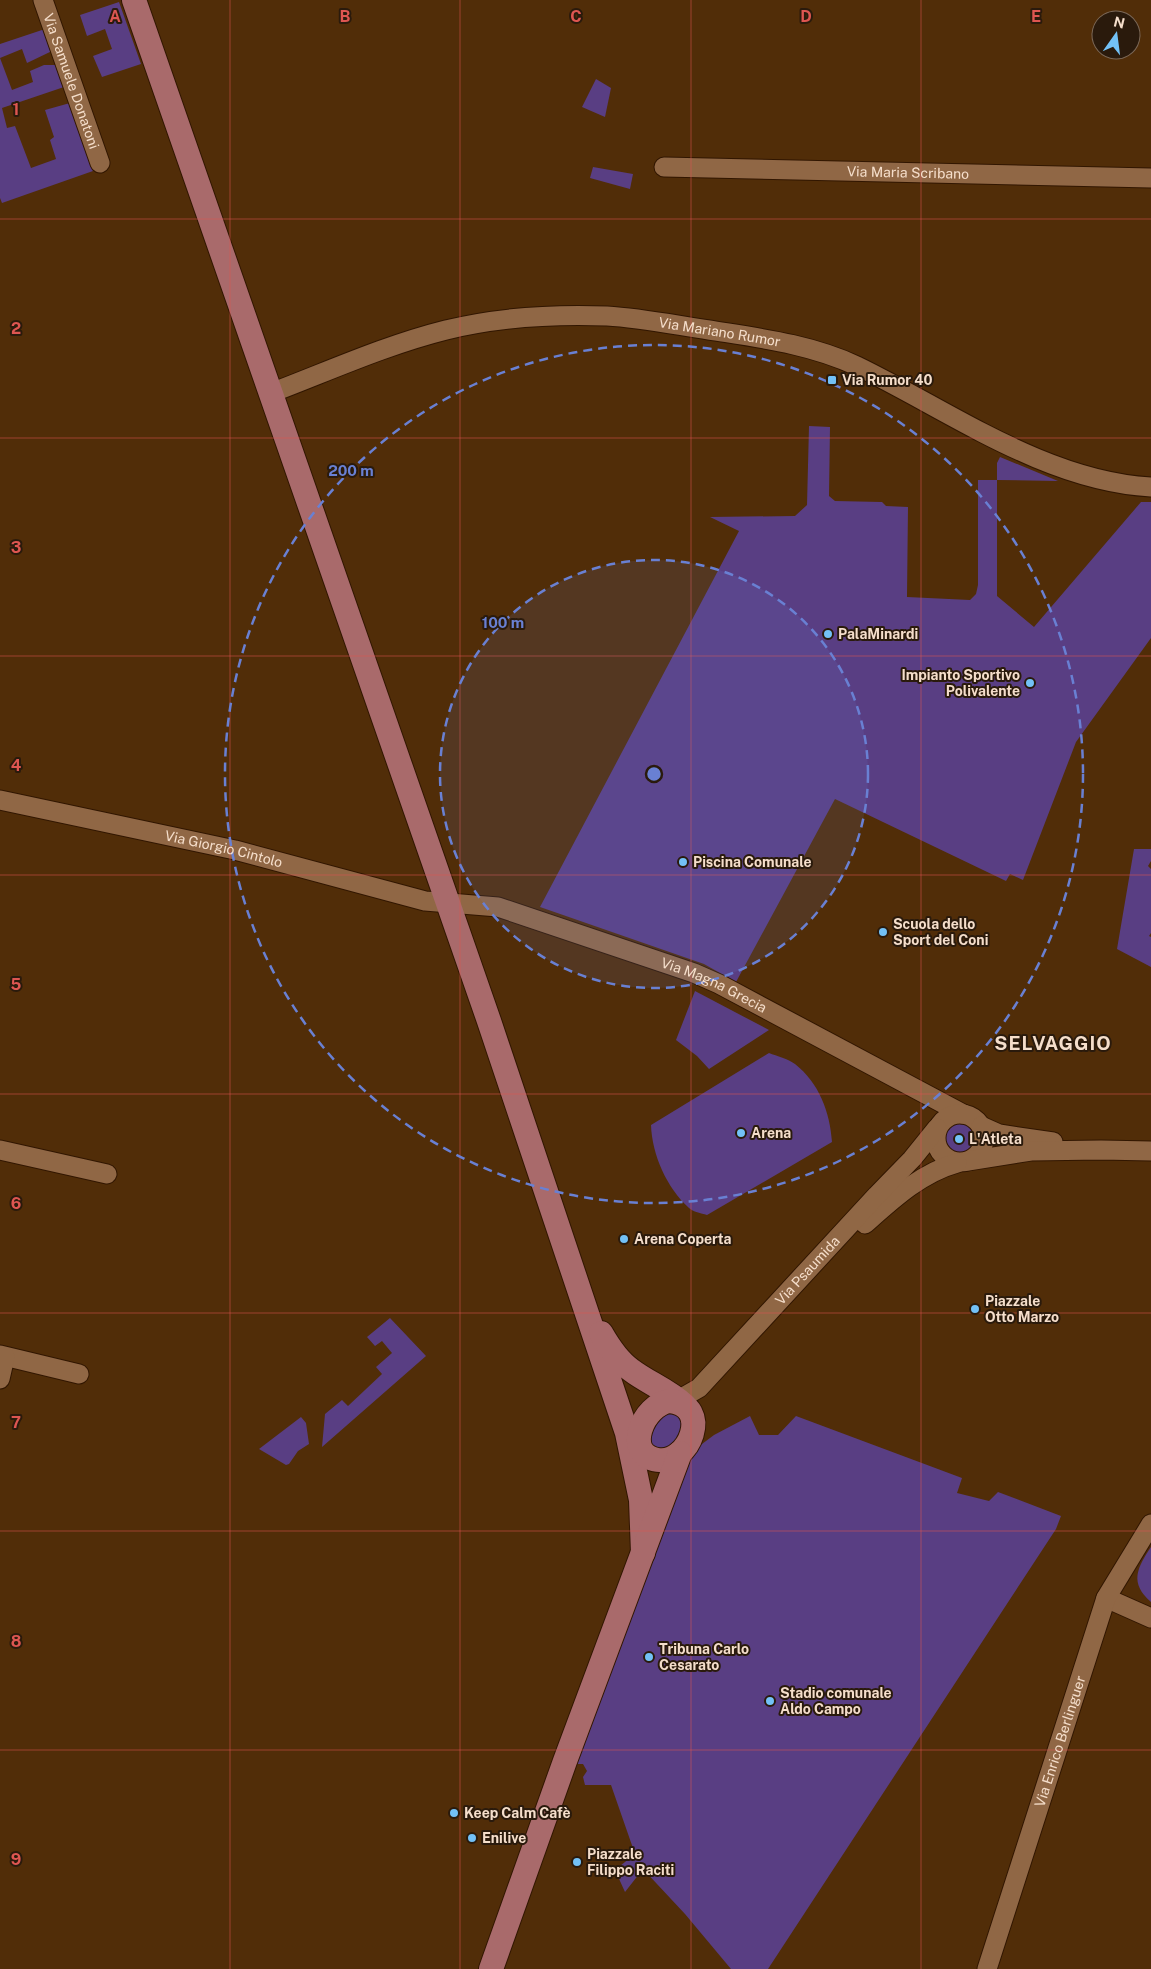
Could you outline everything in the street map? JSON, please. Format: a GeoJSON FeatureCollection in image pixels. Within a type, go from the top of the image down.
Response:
{"type":"FeatureCollection","features":[{"type":"Feature","properties":{"kind":"main road"},"geometry":{"type":"LineString","coordinates":[[134,0],[272,393],[587,1313],[635,1443],[641,1500],[642,1553]]}},
{"type":"Feature","properties":{"kind":"main road"},"geometry":{"type":"LineString","coordinates":[[491,1969],[642,1553],[680,1453],[692,1435],[682,1409],[630,1370],[611,1350],[587,1313]]}},
{"type":"Feature","properties":{"kind":"main road"},"geometry":{"type":"LineString","coordinates":[[635,1443],[643,1423],[655,1406],[662,1402],[682,1409]]}},
{"type":"Feature","properties":{"kind":"main road"},"geometry":{"type":"LineString","coordinates":[[635,1443],[649,1457],[660,1461],[672,1459],[680,1453]]}},
{"type":"Feature","properties":{"kind":"street","name":"Via Samuele Donatoni"},"geometry":{"type":"LineString","coordinates":[[43,0],[100,163]]}},
{"type":"Feature","properties":{"kind":"street","name":"Via Maria Scribano"},"geometry":{"type":"LineString","coordinates":[[664,167],[1151,178]]}},
{"type":"Feature","properties":{"kind":"street","name":"Via Mariano Rumor"},"geometry":{"type":"LineString","coordinates":[[272,393],[404,342],[445,330],[523,317],[609,316],[725,332],[808,347],[857,366],[1020,451],[1077,473],[1151,487]]}},
{"type":"Feature","properties":{"kind":"street","name":"Via Giorgio Cintolo"},"geometry":{"type":"LineString","coordinates":[[0,800],[236,850],[425,901],[446,902]]}},
{"type":"Feature","properties":{"kind":"street","name":"Via Magna Grecia"},"geometry":{"type":"LineString","coordinates":[[446,902],[498,907],[719,984],[963,1114]]}},
{"type":"Feature","properties":{"kind":"street"},"geometry":{"type":"LineString","coordinates":[[981,1126],[984,1140],[983,1147],[974,1158],[962,1162],[950,1161],[940,1153],[935,1140],[937,1128],[948,1116],[963,1114],[976,1120],[981,1126],[1000,1134],[1101,1150],[1151,1151]]}},
{"type":"Feature","properties":{"kind":"street","name":"Via Psaumida"},"geometry":{"type":"LineString","coordinates":[[682,1409],[699,1388],[912,1159],[937,1128]]}},
{"type":"Feature","properties":{"kind":"street"},"geometry":{"type":"LineString","coordinates":[[0,1150],[107,1174]]}},
{"type":"Feature","properties":{"kind":"street","name":"Via Psaumida"},"geometry":{"type":"LineString","coordinates":[[682,1409],[704,1398],[864,1226],[889,1202],[936,1169],[962,1162],[1031,1151],[1101,1150]]}},
{"type":"Feature","properties":{"kind":"street"},"geometry":{"type":"LineString","coordinates":[[0,1380],[3,1356],[79,1374]]}},
{"type":"Feature","properties":{"kind":"street","name":"Via Enrico Berlinguer"},"geometry":{"type":"LineString","coordinates":[[987,1969],[1106,1598],[1151,1524]]}},
{"type":"Feature","properties":{"kind":"street"},"geometry":{"type":"LineString","coordinates":[[1106,1598],[1151,1618]]}},
{"type":"Feature","properties":{"kind":"shaded area"},"geometry":{"type":"Polygon","coordinates":[[[119,2],[141,64],[102,77],[93,56],[112,49],[105,29],[87,36],[80,15],[119,2]]]}},
{"type":"Feature","properties":{"kind":"shaded area"},"geometry":{"type":"Polygon","coordinates":[[[45,29],[52,51],[27,63],[22,49],[0,58],[0,44],[45,29]]]}},
{"type":"Feature","properties":{"kind":"shaded area"},"geometry":{"type":"Polygon","coordinates":[[[0,58],[12,90],[33,82],[30,71],[44,65],[57,65],[64,87],[2,108],[7,128],[15,126],[31,168],[56,159],[50,140],[54,137],[45,110],[70,103],[93,171],[2,203],[0,198],[0,58]]]}},
{"type":"Feature","properties":{"kind":"shaded area"},"geometry":{"type":"Polygon","coordinates":[[[596,79],[611,88],[605,117],[582,107],[596,79]]]}},
{"type":"Feature","properties":{"kind":"shaded area"},"geometry":{"type":"Polygon","coordinates":[[[593,167],[633,174],[630,189],[590,178],[593,167]]]}},
{"type":"Feature","properties":{"kind":"shaded area"},"geometry":{"type":"Polygon","coordinates":[[[809,426],[830,427],[829,496],[835,501],[882,502],[886,506],[908,507],[907,597],[970,600],[976,594],[978,585],[978,480],[997,480],[997,596],[1034,627],[1141,502],[1151,502],[1151,638],[1076,742],[1023,880],[1010,874],[1006,881],[835,799],[736,982],[704,964],[540,907],[739,531],[710,517],[795,516],[807,505],[809,426]]]}},
{"type":"Feature","properties":{"kind":"shaded area"},"geometry":{"type":"Polygon","coordinates":[[[1000,457],[1058,481],[997,480],[997,463],[1000,457]]]}},
{"type":"Feature","properties":{"kind":"shaded area"},"geometry":{"type":"Polygon","coordinates":[[[1134,849],[1151,849],[1151,861],[1148,866],[1151,869],[1151,933],[1149,936],[1151,937],[1151,967],[1117,949],[1134,849]]]}},
{"type":"Feature","properties":{"kind":"shaded area"},"geometry":{"type":"Polygon","coordinates":[[[695,991],[769,1030],[709,1069],[697,1056],[676,1040],[695,991]]]}},
{"type":"Feature","properties":{"kind":"shaded area","name":"Arena"},"geometry":{"type":"Polygon","coordinates":[[[769,1053],[795,1064],[811,1080],[826,1109],[832,1142],[707,1215],[689,1208],[674,1191],[662,1170],[654,1148],[651,1125],[769,1053]]]}},
{"type":"Feature","properties":{"kind":"shaded area"},"geometry":{"type":"Polygon","coordinates":[[[959,1123],[971,1127],[975,1139],[971,1151],[959,1155],[947,1151],[943,1139],[947,1127],[959,1123]]]}},
{"type":"Feature","properties":{"kind":"shaded area"},"geometry":{"type":"Polygon","coordinates":[[[390,1318],[426,1356],[322,1447],[325,1414],[342,1400],[348,1406],[382,1374],[376,1367],[392,1353],[382,1341],[375,1346],[367,1337],[390,1318]]]}},
{"type":"Feature","properties":{"kind":"shaded area"},"geometry":{"type":"Polygon","coordinates":[[[669,1409],[685,1422],[674,1446],[657,1454],[646,1435],[669,1409]]]}},
{"type":"Feature","properties":{"kind":"shaded area","name":"Stadio comunale Aldo Campo"},"geometry":{"type":"Polygon","coordinates":[[[750,1416],[759,1435],[778,1435],[796,1416],[962,1478],[957,1493],[989,1501],[998,1492],[1061,1516],[1056,1529],[768,1969],[731,1969],[685,1914],[643,1869],[625,1892],[615,1870],[635,1854],[611,1785],[585,1785],[583,1777],[587,1771],[583,1764],[578,1764],[575,1758],[683,1465],[698,1447],[714,1435],[750,1416]]]}},
{"type":"Feature","properties":{"kind":"shaded area"},"geometry":{"type":"Polygon","coordinates":[[[301,1417],[306,1423],[309,1444],[298,1451],[289,1464],[286,1465],[259,1449],[301,1417]]]}},
{"type":"Feature","properties":{"kind":"shaded area"},"geometry":{"type":"Polygon","coordinates":[[[1151,1547],[1151,1602],[1140,1588],[1138,1575],[1142,1562],[1151,1547]]]}},
{"type":"Feature","properties":{"kind":"place","name":"Via Rumor 40"},"geometry":{"type":"Point","coordinates":[832,380]}},
{"type":"Feature","properties":{"kind":"place","name":"PalaMinardi"},"geometry":{"type":"Point","coordinates":[828,634]}},
{"type":"Feature","properties":{"kind":"place","name":"Impianto Sportivo Polivalente"},"geometry":{"type":"Point","coordinates":[1030,683]}},
{"type":"Feature","properties":{"kind":"place","name":"Piscina Comunale"},"geometry":{"type":"Point","coordinates":[683,862]}},
{"type":"Feature","properties":{"kind":"place","name":"Scuola dello Sport del Coni"},"geometry":{"type":"Point","coordinates":[883,932]}},
{"type":"Feature","properties":{"kind":"place","name":"Arena"},"geometry":{"type":"Point","coordinates":[741,1133]}},
{"type":"Feature","properties":{"kind":"place","name":"L'Atleta"},"geometry":{"type":"Point","coordinates":[959,1139]}},
{"type":"Feature","properties":{"kind":"place","name":"Arena Coperta"},"geometry":{"type":"Point","coordinates":[624,1239]}},
{"type":"Feature","properties":{"kind":"place","name":"Piazzale Otto Marzo"},"geometry":{"type":"Point","coordinates":[975,1309]}},
{"type":"Feature","properties":{"kind":"place","name":"Tribuna Carlo Cesarato"},"geometry":{"type":"Point","coordinates":[649,1657]}},
{"type":"Feature","properties":{"kind":"place","name":"Stadio comunale Aldo Campo"},"geometry":{"type":"Point","coordinates":[770,1701]}},
{"type":"Feature","properties":{"kind":"place","name":"Keep Calm Cafè"},"geometry":{"type":"Point","coordinates":[454,1813]}},
{"type":"Feature","properties":{"kind":"place","name":"Enilive"},"geometry":{"type":"Point","coordinates":[472,1838]}},
{"type":"Feature","properties":{"kind":"place","name":"Piazzale Filippo Raciti"},"geometry":{"type":"Point","coordinates":[577,1862]}},
{"type":"Feature","properties":{"kind":"district","name":"SELVAGGIO"},"geometry":{"type":"Point","coordinates":[1053,1043]}}]}
